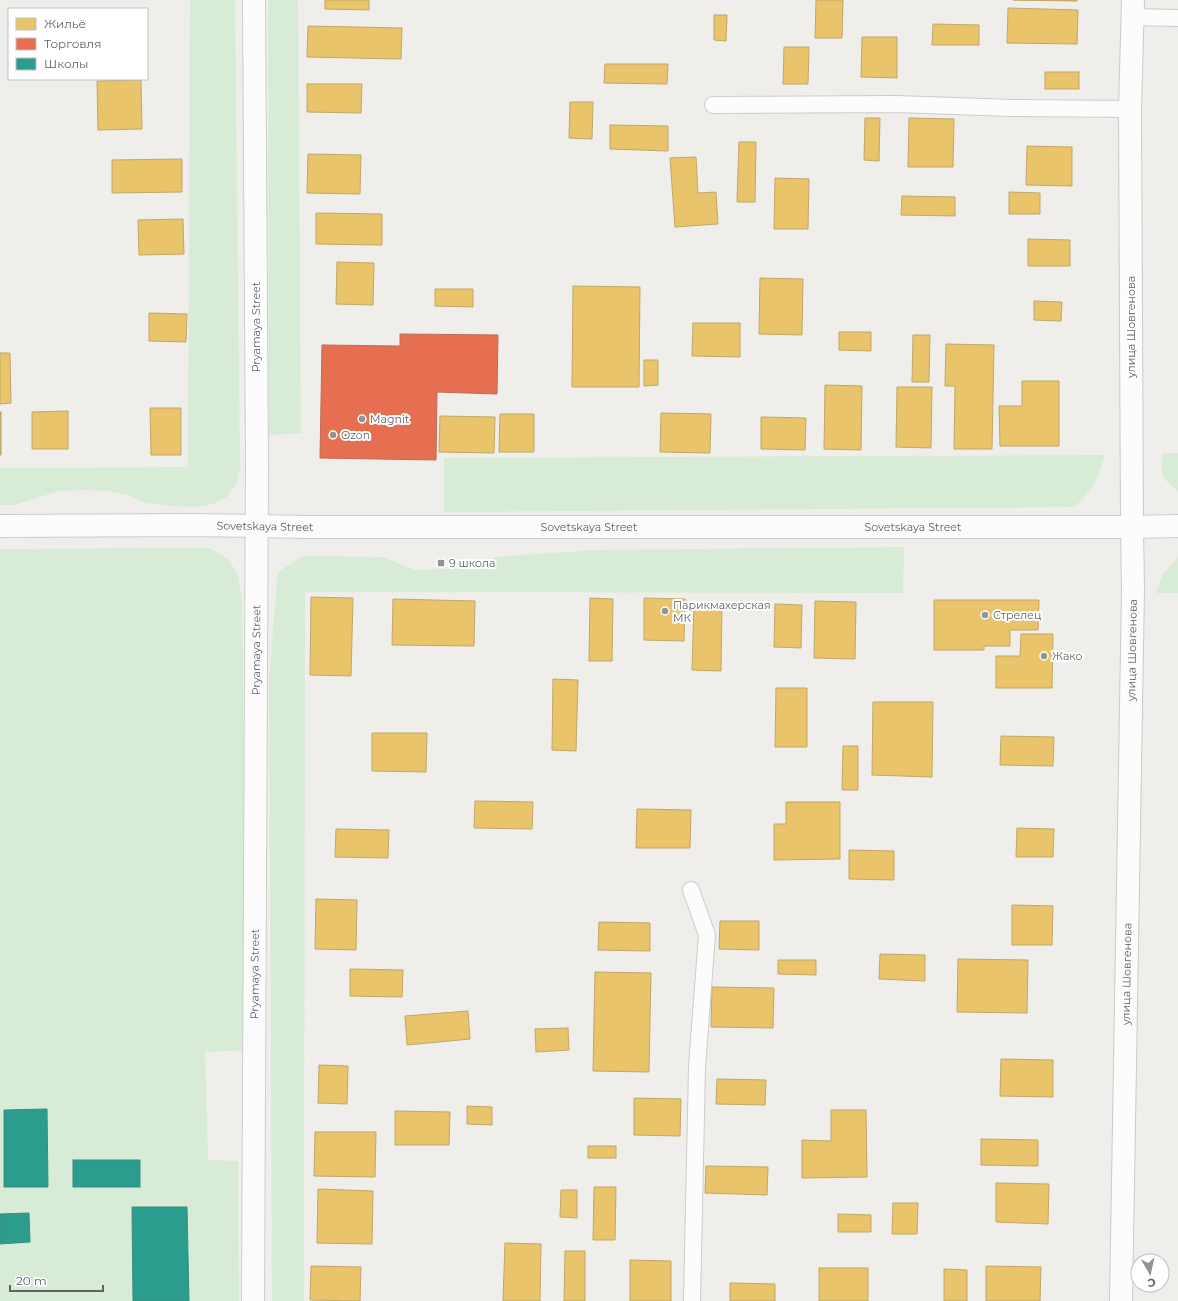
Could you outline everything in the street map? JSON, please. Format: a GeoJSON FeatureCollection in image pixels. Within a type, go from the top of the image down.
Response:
{"type":"FeatureCollection","features":[{"type":"Feature","properties":{"kind":"street","name":"Pryamaya Street"},"geometry":{"type":"LineString","coordinates":[[253,1301],[257,464],[254,0]]}},
{"type":"Feature","properties":{"kind":"street","name":"улица Шовгенова"},"geometry":{"type":"LineString","coordinates":[[1121,1301],[1133,597],[1130,109],[1133,9]]}},
{"type":"Feature","properties":{"kind":"street","name":"Sovetskaya Street"},"geometry":{"type":"LineString","coordinates":[[0,526],[1178,526]]}},
{"type":"Feature","properties":{"kind":"lane"},"geometry":{"type":"LineString","coordinates":[[1133,9],[1178,18]]}},
{"type":"Feature","properties":{"kind":"lane"},"geometry":{"type":"LineString","coordinates":[[713,105],[896,104],[1012,108],[1130,109]]}},
{"type":"Feature","properties":{"kind":"lane"},"geometry":{"type":"LineString","coordinates":[[690,890],[707,935],[697,1067],[692,1301]]}},
{"type":"Feature","properties":{"kind":"green space"},"geometry":{"type":"Polygon","coordinates":[[[190,0],[235,0],[240,467],[236,484],[227,497],[215,503],[197,507],[170,506],[142,502],[128,495],[108,491],[83,490],[59,491],[14,505],[0,505],[0,468],[188,467],[190,0]]]}},
{"type":"Feature","properties":{"kind":"green space"},"geometry":{"type":"Polygon","coordinates":[[[268,0],[298,0],[301,433],[269,435],[268,0]]]}},
{"type":"Feature","properties":{"kind":"green space"},"geometry":{"type":"Polygon","coordinates":[[[1163,453],[1178,453],[1178,491],[1165,479],[1163,475],[1163,453]]]}},
{"type":"Feature","properties":{"kind":"green space"},"geometry":{"type":"Polygon","coordinates":[[[1105,455],[1094,484],[1074,507],[444,512],[444,458],[1105,455]]]}},
{"type":"Feature","properties":{"kind":"green space"},"geometry":{"type":"Polygon","coordinates":[[[904,547],[903,593],[305,592],[304,1301],[272,1301],[269,679],[278,572],[303,556],[382,557],[415,570],[469,568],[495,557],[596,550],[904,547]]]}},
{"type":"Feature","properties":{"kind":"green space"},"geometry":{"type":"Polygon","coordinates":[[[210,548],[230,561],[238,576],[242,600],[247,1050],[205,1052],[208,1160],[238,1161],[239,1301],[0,1301],[0,549],[210,548]]]}},
{"type":"Feature","properties":{"kind":"green space"},"geometry":{"type":"Polygon","coordinates":[[[1178,557],[1178,593],[1156,593],[1163,574],[1178,557]]]}},
{"type":"Feature","properties":{"kind":"building: Жильё"},"geometry":{"type":"Polygon","coordinates":[[[325,0],[369,0],[369,10],[325,9],[325,0]]]}},
{"type":"Feature","properties":{"kind":"building: Жильё"},"geometry":{"type":"Polygon","coordinates":[[[816,0],[843,0],[842,38],[815,38],[816,0]]]}},
{"type":"Feature","properties":{"kind":"building: Жильё"},"geometry":{"type":"Polygon","coordinates":[[[1013,0],[1077,0],[1077,1],[1013,0]]]}},
{"type":"Feature","properties":{"kind":"building: Жильё"},"geometry":{"type":"Polygon","coordinates":[[[1008,8],[1078,10],[1077,44],[1007,43],[1008,8]]]}},
{"type":"Feature","properties":{"kind":"building: Жильё"},"geometry":{"type":"Polygon","coordinates":[[[714,15],[727,15],[726,41],[714,40],[714,15]]]}},
{"type":"Feature","properties":{"kind":"building: Жильё"},"geometry":{"type":"Polygon","coordinates":[[[933,24],[979,25],[979,45],[932,45],[933,24]]]}},
{"type":"Feature","properties":{"kind":"building: Жильё"},"geometry":{"type":"Polygon","coordinates":[[[308,26],[402,28],[401,59],[307,57],[308,26]]]}},
{"type":"Feature","properties":{"kind":"building: Жильё"},"geometry":{"type":"Polygon","coordinates":[[[862,37],[897,37],[897,78],[861,77],[862,37]]]}},
{"type":"Feature","properties":{"kind":"building: Жильё"},"geometry":{"type":"Polygon","coordinates":[[[784,47],[809,47],[808,84],[783,84],[784,47]]]}},
{"type":"Feature","properties":{"kind":"building: Жильё"},"geometry":{"type":"Polygon","coordinates":[[[605,64],[668,64],[667,84],[604,83],[605,64]]]}},
{"type":"Feature","properties":{"kind":"building: Жильё"},"geometry":{"type":"Polygon","coordinates":[[[1045,72],[1079,72],[1079,89],[1045,89],[1045,72]]]}},
{"type":"Feature","properties":{"kind":"building: Жильё"},"geometry":{"type":"Polygon","coordinates":[[[141,80],[142,129],[98,130],[97,81],[141,80]]]}},
{"type":"Feature","properties":{"kind":"building: Жильё"},"geometry":{"type":"Polygon","coordinates":[[[307,84],[362,84],[361,113],[307,112],[307,84]]]}},
{"type":"Feature","properties":{"kind":"building: Жильё"},"geometry":{"type":"Polygon","coordinates":[[[570,102],[593,102],[592,139],[569,138],[570,102]]]}},
{"type":"Feature","properties":{"kind":"building: Жильё"},"geometry":{"type":"Polygon","coordinates":[[[865,118],[880,118],[879,161],[864,160],[865,118]]]}},
{"type":"Feature","properties":{"kind":"building: Жильё"},"geometry":{"type":"Polygon","coordinates":[[[909,118],[954,119],[953,167],[908,167],[909,118]]]}},
{"type":"Feature","properties":{"kind":"building: Жильё"},"geometry":{"type":"Polygon","coordinates":[[[610,125],[668,126],[668,151],[610,149],[610,125]]]}},
{"type":"Feature","properties":{"kind":"building: Жильё"},"geometry":{"type":"Polygon","coordinates":[[[739,142],[756,142],[755,202],[737,202],[739,142]]]}},
{"type":"Feature","properties":{"kind":"building: Жильё"},"geometry":{"type":"Polygon","coordinates":[[[1027,146],[1072,147],[1072,186],[1026,185],[1027,146]]]}},
{"type":"Feature","properties":{"kind":"building: Жильё"},"geometry":{"type":"Polygon","coordinates":[[[308,154],[361,155],[360,194],[307,193],[308,154]]]}},
{"type":"Feature","properties":{"kind":"building: Жильё"},"geometry":{"type":"Polygon","coordinates":[[[696,157],[698,193],[716,192],[718,224],[675,227],[670,158],[696,157]]]}},
{"type":"Feature","properties":{"kind":"building: Жильё"},"geometry":{"type":"Polygon","coordinates":[[[182,159],[182,192],[112,193],[112,160],[182,159]]]}},
{"type":"Feature","properties":{"kind":"building: Жильё"},"geometry":{"type":"Polygon","coordinates":[[[775,178],[809,179],[808,229],[774,229],[775,178]]]}},
{"type":"Feature","properties":{"kind":"building: Жильё"},"geometry":{"type":"Polygon","coordinates":[[[1009,192],[1040,193],[1040,214],[1009,214],[1009,192]]]}},
{"type":"Feature","properties":{"kind":"building: Жильё"},"geometry":{"type":"Polygon","coordinates":[[[902,196],[955,197],[955,216],[901,215],[902,196]]]}},
{"type":"Feature","properties":{"kind":"building: Жильё"},"geometry":{"type":"Polygon","coordinates":[[[316,213],[382,214],[382,245],[316,244],[316,213]]]}},
{"type":"Feature","properties":{"kind":"building: Жильё"},"geometry":{"type":"Polygon","coordinates":[[[183,219],[184,254],[139,255],[138,220],[183,219]]]}},
{"type":"Feature","properties":{"kind":"building: Жильё"},"geometry":{"type":"Polygon","coordinates":[[[1028,239],[1070,240],[1070,266],[1028,266],[1028,239]]]}},
{"type":"Feature","properties":{"kind":"building: Жильё"},"geometry":{"type":"Polygon","coordinates":[[[337,262],[374,263],[373,305],[336,304],[337,262]]]}},
{"type":"Feature","properties":{"kind":"building: Жильё"},"geometry":{"type":"Polygon","coordinates":[[[760,278],[803,279],[802,335],[759,334],[760,278]]]}},
{"type":"Feature","properties":{"kind":"building: Жильё"},"geometry":{"type":"Polygon","coordinates":[[[573,286],[640,287],[639,387],[572,387],[573,286]]]}},
{"type":"Feature","properties":{"kind":"building: Жильё"},"geometry":{"type":"Polygon","coordinates":[[[435,289],[473,289],[473,307],[435,306],[435,289]]]}},
{"type":"Feature","properties":{"kind":"building: Жильё"},"geometry":{"type":"Polygon","coordinates":[[[1034,301],[1062,302],[1061,321],[1034,320],[1034,301]]]}},
{"type":"Feature","properties":{"kind":"building: Жильё"},"geometry":{"type":"Polygon","coordinates":[[[149,313],[187,314],[186,342],[149,341],[149,313]]]}},
{"type":"Feature","properties":{"kind":"building: Жильё"},"geometry":{"type":"Polygon","coordinates":[[[693,323],[740,323],[740,357],[692,356],[693,323]]]}},
{"type":"Feature","properties":{"kind":"building: Жильё"},"geometry":{"type":"Polygon","coordinates":[[[839,332],[871,332],[871,351],[839,350],[839,332]]]}},
{"type":"Feature","properties":{"kind":"building: Жильё"},"geometry":{"type":"Polygon","coordinates":[[[913,335],[930,335],[929,382],[912,382],[913,335]]]}},
{"type":"Feature","properties":{"kind":"building: Жильё"},"geometry":{"type":"Polygon","coordinates":[[[946,344],[994,345],[992,449],[954,449],[955,386],[945,386],[946,344]]]}},
{"type":"Feature","properties":{"kind":"building: Жильё"},"geometry":{"type":"Polygon","coordinates":[[[0,353],[10,353],[11,403],[0,404],[0,353]]]}},
{"type":"Feature","properties":{"kind":"building: Жильё"},"geometry":{"type":"Polygon","coordinates":[[[644,360],[658,360],[658,385],[644,386],[644,360]]]}},
{"type":"Feature","properties":{"kind":"building: Жильё"},"geometry":{"type":"Polygon","coordinates":[[[1022,381],[1059,381],[1059,446],[1000,446],[999,406],[1022,406],[1022,381]]]}},
{"type":"Feature","properties":{"kind":"building: Жильё"},"geometry":{"type":"Polygon","coordinates":[[[825,385],[862,386],[861,450],[824,449],[825,385]]]}},
{"type":"Feature","properties":{"kind":"building: Жильё"},"geometry":{"type":"Polygon","coordinates":[[[897,387],[932,387],[931,448],[896,447],[897,387]]]}},
{"type":"Feature","properties":{"kind":"building: Жильё"},"geometry":{"type":"Polygon","coordinates":[[[150,408],[181,408],[181,455],[151,455],[150,408]]]}},
{"type":"Feature","properties":{"kind":"building: Жильё"},"geometry":{"type":"Polygon","coordinates":[[[68,411],[68,449],[32,449],[32,412],[68,411]]]}},
{"type":"Feature","properties":{"kind":"building: Жильё"},"geometry":{"type":"Polygon","coordinates":[[[1,412],[1,455],[0,455],[1,412]]]}},
{"type":"Feature","properties":{"kind":"building: Жильё"},"geometry":{"type":"Polygon","coordinates":[[[661,413],[711,414],[710,453],[660,452],[661,413]]]}},
{"type":"Feature","properties":{"kind":"building: Жильё"},"geometry":{"type":"Polygon","coordinates":[[[500,414],[534,414],[534,452],[499,452],[500,414]]]}},
{"type":"Feature","properties":{"kind":"building: Жильё"},"geometry":{"type":"Polygon","coordinates":[[[440,416],[495,417],[494,453],[439,452],[440,416]]]}},
{"type":"Feature","properties":{"kind":"building: Жильё"},"geometry":{"type":"Polygon","coordinates":[[[761,417],[806,418],[805,450],[761,449],[761,417]]]}},
{"type":"Feature","properties":{"kind":"building: Жильё"},"geometry":{"type":"Polygon","coordinates":[[[311,597],[353,598],[351,676],[310,675],[311,597]]]}},
{"type":"Feature","properties":{"kind":"building: Жильё"},"geometry":{"type":"Polygon","coordinates":[[[590,598],[613,599],[612,661],[589,661],[590,598]]]}},
{"type":"Feature","properties":{"kind":"building: Жильё"},"geometry":{"type":"Polygon","coordinates":[[[644,598],[685,599],[684,641],[644,640],[644,598]]]}},
{"type":"Feature","properties":{"kind":"building: Жильё"},"geometry":{"type":"Polygon","coordinates":[[[393,599],[475,601],[474,646],[392,645],[393,599]]]}},
{"type":"Feature","properties":{"kind":"building: Жильё"},"geometry":{"type":"Polygon","coordinates":[[[934,600],[1039,600],[1038,630],[1010,630],[1010,646],[984,646],[984,650],[934,650],[934,600]]]}},
{"type":"Feature","properties":{"kind":"building: Жильё"},"geometry":{"type":"Polygon","coordinates":[[[815,601],[856,602],[855,659],[814,658],[815,601]]]}},
{"type":"Feature","properties":{"kind":"building: Жильё"},"geometry":{"type":"Polygon","coordinates":[[[694,604],[722,604],[721,671],[692,670],[694,604]]]}},
{"type":"Feature","properties":{"kind":"building: Жильё"},"geometry":{"type":"Polygon","coordinates":[[[775,604],[802,605],[801,648],[774,647],[775,604]]]}},
{"type":"Feature","properties":{"kind":"building: Жильё"},"geometry":{"type":"Polygon","coordinates":[[[1021,634],[1053,634],[1052,688],[996,688],[996,656],[1020,656],[1021,634]]]}},
{"type":"Feature","properties":{"kind":"building: Жильё"},"geometry":{"type":"Polygon","coordinates":[[[553,679],[578,680],[576,751],[552,750],[553,679]]]}},
{"type":"Feature","properties":{"kind":"building: Жильё"},"geometry":{"type":"Polygon","coordinates":[[[776,688],[807,688],[807,747],[775,747],[776,688]]]}},
{"type":"Feature","properties":{"kind":"building: Жильё"},"geometry":{"type":"Polygon","coordinates":[[[873,702],[933,702],[932,777],[872,775],[873,702]]]}},
{"type":"Feature","properties":{"kind":"building: Жильё"},"geometry":{"type":"Polygon","coordinates":[[[372,733],[427,733],[426,772],[372,771],[372,733]]]}},
{"type":"Feature","properties":{"kind":"building: Жильё"},"geometry":{"type":"Polygon","coordinates":[[[1001,736],[1054,737],[1053,766],[1000,765],[1001,736]]]}},
{"type":"Feature","properties":{"kind":"building: Жильё"},"geometry":{"type":"Polygon","coordinates":[[[843,746],[858,746],[858,790],[842,790],[843,746]]]}},
{"type":"Feature","properties":{"kind":"building: Жильё"},"geometry":{"type":"Polygon","coordinates":[[[475,801],[533,802],[532,829],[474,828],[475,801]]]}},
{"type":"Feature","properties":{"kind":"building: Жильё"},"geometry":{"type":"Polygon","coordinates":[[[786,802],[840,802],[840,859],[774,860],[774,824],[786,824],[786,802]]]}},
{"type":"Feature","properties":{"kind":"building: Жильё"},"geometry":{"type":"Polygon","coordinates":[[[637,809],[691,810],[690,848],[636,848],[637,809]]]}},
{"type":"Feature","properties":{"kind":"building: Жильё"},"geometry":{"type":"Polygon","coordinates":[[[1017,828],[1054,829],[1053,857],[1016,857],[1017,828]]]}},
{"type":"Feature","properties":{"kind":"building: Жильё"},"geometry":{"type":"Polygon","coordinates":[[[336,829],[389,830],[388,858],[335,857],[336,829]]]}},
{"type":"Feature","properties":{"kind":"building: Жильё"},"geometry":{"type":"Polygon","coordinates":[[[849,850],[894,851],[894,880],[849,879],[849,850]]]}},
{"type":"Feature","properties":{"kind":"building: Жильё"},"geometry":{"type":"Polygon","coordinates":[[[316,899],[357,900],[356,950],[315,949],[316,899]]]}},
{"type":"Feature","properties":{"kind":"building: Жильё"},"geometry":{"type":"Polygon","coordinates":[[[1012,905],[1053,906],[1052,945],[1012,945],[1012,905]]]}},
{"type":"Feature","properties":{"kind":"building: Жильё"},"geometry":{"type":"Polygon","coordinates":[[[720,921],[759,921],[759,950],[719,949],[720,921]]]}},
{"type":"Feature","properties":{"kind":"building: Жильё"},"geometry":{"type":"Polygon","coordinates":[[[599,922],[650,923],[650,951],[598,950],[599,922]]]}},
{"type":"Feature","properties":{"kind":"building: Жильё"},"geometry":{"type":"Polygon","coordinates":[[[880,954],[925,955],[925,981],[879,979],[880,954]]]}},
{"type":"Feature","properties":{"kind":"building: Жильё"},"geometry":{"type":"Polygon","coordinates":[[[958,959],[1028,960],[1027,1013],[957,1012],[958,959]]]}},
{"type":"Feature","properties":{"kind":"building: Жильё"},"geometry":{"type":"Polygon","coordinates":[[[778,960],[816,960],[816,975],[778,974],[778,960]]]}},
{"type":"Feature","properties":{"kind":"building: Жильё"},"geometry":{"type":"Polygon","coordinates":[[[350,969],[403,970],[402,997],[350,996],[350,969]]]}},
{"type":"Feature","properties":{"kind":"building: Жильё"},"geometry":{"type":"Polygon","coordinates":[[[595,972],[651,973],[649,1072],[593,1071],[595,972]]]}},
{"type":"Feature","properties":{"kind":"building: Жильё"},"geometry":{"type":"Polygon","coordinates":[[[712,987],[774,988],[773,1028],[711,1027],[712,987]]]}},
{"type":"Feature","properties":{"kind":"building: Жильё"},"geometry":{"type":"Polygon","coordinates":[[[468,1011],[470,1039],[407,1045],[405,1016],[468,1011]]]}},
{"type":"Feature","properties":{"kind":"building: Жильё"},"geometry":{"type":"Polygon","coordinates":[[[568,1028],[569,1050],[536,1052],[535,1029],[568,1028]]]}},
{"type":"Feature","properties":{"kind":"building: Жильё"},"geometry":{"type":"Polygon","coordinates":[[[1001,1059],[1053,1060],[1053,1097],[1000,1096],[1001,1059]]]}},
{"type":"Feature","properties":{"kind":"building: Жильё"},"geometry":{"type":"Polygon","coordinates":[[[319,1065],[348,1066],[347,1104],[318,1103],[319,1065]]]}},
{"type":"Feature","properties":{"kind":"building: Жильё"},"geometry":{"type":"Polygon","coordinates":[[[717,1079],[766,1080],[765,1105],[716,1104],[717,1079]]]}},
{"type":"Feature","properties":{"kind":"building: Жильё"},"geometry":{"type":"Polygon","coordinates":[[[634,1098],[681,1099],[680,1136],[634,1135],[634,1098]]]}},
{"type":"Feature","properties":{"kind":"building: Жильё"},"geometry":{"type":"Polygon","coordinates":[[[467,1106],[492,1107],[492,1125],[467,1124],[467,1106]]]}},
{"type":"Feature","properties":{"kind":"building: Жильё"},"geometry":{"type":"Polygon","coordinates":[[[831,1110],[866,1110],[867,1177],[802,1178],[802,1140],[831,1141],[831,1110]]]}},
{"type":"Feature","properties":{"kind":"building: Жильё"},"geometry":{"type":"Polygon","coordinates":[[[395,1111],[450,1112],[449,1145],[395,1145],[395,1111]]]}},
{"type":"Feature","properties":{"kind":"building: Жильё"},"geometry":{"type":"Polygon","coordinates":[[[315,1132],[376,1132],[375,1177],[314,1176],[315,1132]]]}},
{"type":"Feature","properties":{"kind":"building: Жильё"},"geometry":{"type":"Polygon","coordinates":[[[981,1139],[1038,1140],[1038,1166],[981,1165],[981,1139]]]}},
{"type":"Feature","properties":{"kind":"building: Жильё"},"geometry":{"type":"Polygon","coordinates":[[[588,1146],[616,1146],[616,1158],[588,1158],[588,1146]]]}},
{"type":"Feature","properties":{"kind":"building: Жильё"},"geometry":{"type":"Polygon","coordinates":[[[706,1166],[768,1167],[767,1195],[705,1193],[706,1166]]]}},
{"type":"Feature","properties":{"kind":"building: Жильё"},"geometry":{"type":"Polygon","coordinates":[[[996,1183],[1049,1184],[1048,1224],[996,1222],[996,1183]]]}},
{"type":"Feature","properties":{"kind":"building: Жильё"},"geometry":{"type":"Polygon","coordinates":[[[594,1187],[616,1187],[615,1240],[593,1240],[594,1187]]]}},
{"type":"Feature","properties":{"kind":"building: Жильё"},"geometry":{"type":"Polygon","coordinates":[[[318,1189],[373,1191],[372,1244],[317,1243],[318,1189]]]}},
{"type":"Feature","properties":{"kind":"building: Жильё"},"geometry":{"type":"Polygon","coordinates":[[[561,1190],[577,1190],[577,1218],[560,1217],[561,1190]]]}},
{"type":"Feature","properties":{"kind":"building: Жильё"},"geometry":{"type":"Polygon","coordinates":[[[893,1203],[918,1203],[917,1234],[892,1234],[893,1203]]]}},
{"type":"Feature","properties":{"kind":"building: Жильё"},"geometry":{"type":"Polygon","coordinates":[[[838,1214],[871,1215],[871,1232],[838,1232],[838,1214]]]}},
{"type":"Feature","properties":{"kind":"building: Жильё"},"geometry":{"type":"Polygon","coordinates":[[[505,1243],[541,1244],[540,1301],[503,1301],[505,1243]]]}},
{"type":"Feature","properties":{"kind":"building: Жильё"},"geometry":{"type":"Polygon","coordinates":[[[565,1251],[585,1251],[585,1301],[564,1301],[565,1251]]]}},
{"type":"Feature","properties":{"kind":"building: Жильё"},"geometry":{"type":"Polygon","coordinates":[[[630,1260],[671,1261],[671,1301],[630,1301],[630,1260]]]}},
{"type":"Feature","properties":{"kind":"building: Жильё"},"geometry":{"type":"Polygon","coordinates":[[[311,1266],[361,1267],[360,1301],[310,1300],[311,1266]]]}},
{"type":"Feature","properties":{"kind":"building: Жильё"},"geometry":{"type":"Polygon","coordinates":[[[986,1266],[1041,1267],[1040,1301],[986,1301],[986,1266]]]}},
{"type":"Feature","properties":{"kind":"building: Жильё"},"geometry":{"type":"Polygon","coordinates":[[[819,1268],[868,1268],[868,1301],[819,1301],[819,1268]]]}},
{"type":"Feature","properties":{"kind":"building: Жильё"},"geometry":{"type":"Polygon","coordinates":[[[944,1269],[967,1270],[967,1301],[944,1301],[944,1269]]]}},
{"type":"Feature","properties":{"kind":"building: Жильё"},"geometry":{"type":"Polygon","coordinates":[[[730,1283],[775,1284],[775,1301],[730,1301],[730,1283]]]}},
{"type":"Feature","properties":{"kind":"building: Торговля"},"geometry":{"type":"Polygon","coordinates":[[[400,334],[498,335],[497,394],[437,392],[436,460],[320,458],[322,345],[400,346],[400,334]]]}},
{"type":"Feature","properties":{"kind":"building: Школы"},"geometry":{"type":"Polygon","coordinates":[[[47,1109],[48,1187],[4,1187],[4,1110],[47,1109]]]}},
{"type":"Feature","properties":{"kind":"building: Школы"},"geometry":{"type":"Polygon","coordinates":[[[73,1160],[140,1160],[140,1187],[73,1187],[73,1160]]]}},
{"type":"Feature","properties":{"kind":"building: Школы"},"geometry":{"type":"Polygon","coordinates":[[[132,1207],[187,1207],[189,1301],[133,1301],[132,1207]]]}},
{"type":"Feature","properties":{"kind":"building: Школы"},"geometry":{"type":"Polygon","coordinates":[[[29,1213],[30,1242],[0,1244],[0,1214],[29,1213]]]}},
{"type":"Feature","properties":{"kind":"place","name":"Magnit"},"geometry":{"type":"Point","coordinates":[362,419]}},
{"type":"Feature","properties":{"kind":"place","name":"Ozon"},"geometry":{"type":"Point","coordinates":[333,435]}},
{"type":"Feature","properties":{"kind":"place","name":"9 школа"},"geometry":{"type":"Point","coordinates":[441,563]}},
{"type":"Feature","properties":{"kind":"place","name":"Парикмахерская МК"},"geometry":{"type":"Point","coordinates":[665,611]}},
{"type":"Feature","properties":{"kind":"place","name":"Стрелец"},"geometry":{"type":"Point","coordinates":[985,615]}},
{"type":"Feature","properties":{"kind":"place","name":"Жако"},"geometry":{"type":"Point","coordinates":[1044,656]}}]}
